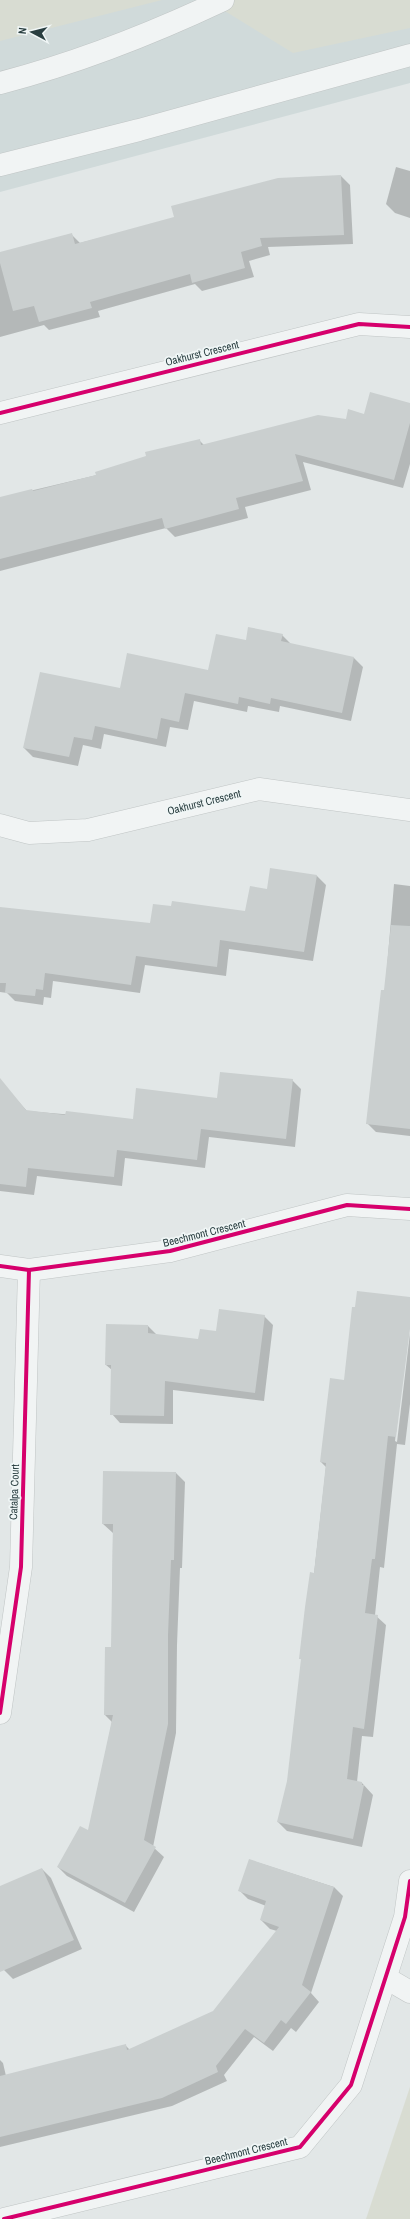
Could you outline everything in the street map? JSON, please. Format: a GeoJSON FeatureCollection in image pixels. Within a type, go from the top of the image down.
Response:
{"type":"FeatureCollection","features":[{"type":"Feature","properties":{"kind":"street"},"geometry":{"type":"LineString","coordinates":[[0,83],[52,69],[159,30],[223,0]]}},
{"type":"Feature","properties":{"kind":"street"},"geometry":{"type":"LineString","coordinates":[[0,165],[146,128],[410,55]]}},
{"type":"Feature","properties":{"kind":"street","name":"Oakhurst Crescent"},"geometry":{"type":"LineString","coordinates":[[0,413],[359,324],[410,327]]}},
{"type":"Feature","properties":{"kind":"street","name":"Oakhurst Crescent"},"geometry":{"type":"LineString","coordinates":[[0,825],[29,833],[88,830],[259,789],[410,810]]}},
{"type":"Feature","properties":{"kind":"street","name":"Beechmont Crescent"},"geometry":{"type":"LineString","coordinates":[[0,1266],[29,1270],[170,1252],[347,1205],[410,1209]]}},
{"type":"Feature","properties":{"kind":"street","name":"Catalpa Court"},"geometry":{"type":"LineString","coordinates":[[0,1713],[21,1567],[29,1270]]}},
{"type":"Feature","properties":{"kind":"street","name":"Beechmont Crescent"},"geometry":{"type":"LineString","coordinates":[[4,2219],[300,2147],[351,2085],[405,1917],[410,1881]]}},
{"type":"Feature","properties":{"kind":"street"},"geometry":{"type":"LineString","coordinates":[[386,1978],[410,1992]]}},
{"type":"Feature","properties":{"kind":"shaded area"},"geometry":{"type":"Polygon","coordinates":[[[0,0],[410,0],[410,83],[0,192],[0,0]]]}},
{"type":"Feature","properties":{"kind":"shaded area"},"geometry":{"type":"Polygon","coordinates":[[[0,0],[162,0],[0,41],[0,0]]]}},
{"type":"Feature","properties":{"kind":"shaded area"},"geometry":{"type":"Polygon","coordinates":[[[207,0],[410,0],[410,28],[293,53],[207,0]]]}},
{"type":"Feature","properties":{"kind":"shaded area"},"geometry":{"type":"Polygon","coordinates":[[[410,2087],[410,2219],[366,2219],[410,2087]]]}},
{"type":"Feature","properties":{"kind":"building"},"geometry":{"type":"Polygon","coordinates":[[[341,175],[344,235],[260,238],[262,246],[241,252],[245,268],[192,283],[190,274],[90,302],[92,308],[39,322],[34,306],[13,311],[0,263],[0,252],[72,233],[75,244],[174,217],[171,206],[278,178],[341,175]]]}},
{"type":"Feature","properties":{"kind":"building"},"geometry":{"type":"Polygon","coordinates":[[[370,392],[410,403],[410,423],[394,480],[295,454],[303,481],[236,498],[239,509],[165,529],[162,518],[0,559],[0,497],[32,489],[33,491],[96,475],[95,472],[146,456],[145,452],[200,439],[201,445],[318,415],[346,419],[348,409],[364,414],[370,392]]]}},
{"type":"Feature","properties":{"kind":"building"},"geometry":{"type":"Polygon","coordinates":[[[248,627],[283,634],[281,641],[354,657],[342,713],[271,698],[270,704],[239,697],[238,704],[185,693],[179,722],[161,718],[157,739],[95,726],[92,740],[74,737],[69,757],[23,748],[40,672],[120,688],[127,653],[208,670],[216,634],[246,640],[248,627]]]}},
{"type":"Feature","properties":{"kind":"building"},"geometry":{"type":"Polygon","coordinates":[[[270,868],[317,875],[304,952],[220,940],[217,967],[136,956],[131,985],[45,973],[43,990],[36,989],[35,996],[5,993],[6,983],[0,983],[0,907],[150,923],[153,904],[171,906],[172,901],[245,911],[250,886],[267,889],[270,868]]]}},
{"type":"Feature","properties":{"kind":"building"},"geometry":{"type":"Polygon","coordinates":[[[391,925],[410,926],[410,1129],[366,1124],[381,990],[384,990],[391,925]]]}},
{"type":"Feature","properties":{"kind":"building"},"geometry":{"type":"Polygon","coordinates":[[[220,1072],[293,1079],[286,1139],[201,1129],[197,1160],[117,1150],[114,1177],[28,1168],[26,1187],[0,1184],[0,1078],[26,1110],[65,1115],[66,1111],[133,1119],[136,1088],[217,1098],[220,1072]]]}},
{"type":"Feature","properties":{"kind":"building"},"geometry":{"type":"Polygon","coordinates":[[[357,1291],[410,1297],[410,1329],[396,1437],[388,1436],[375,1559],[372,1559],[365,1613],[378,1615],[364,1729],[353,1727],[347,1779],[362,1782],[362,1785],[364,1785],[353,1839],[277,1822],[287,1781],[301,1659],[299,1659],[310,1572],[314,1573],[326,1463],[320,1462],[330,1378],[344,1380],[352,1307],[355,1307],[357,1291]]]}},
{"type":"Feature","properties":{"kind":"building"},"geometry":{"type":"Polygon","coordinates":[[[219,1309],[265,1315],[255,1393],[165,1381],[164,1416],[110,1415],[111,1365],[105,1365],[106,1324],[148,1325],[148,1333],[198,1339],[200,1329],[216,1331],[219,1309]]]}},
{"type":"Feature","properties":{"kind":"building"},"geometry":{"type":"Polygon","coordinates":[[[103,1471],[176,1472],[174,1560],[171,1560],[168,1635],[168,1724],[144,1840],[156,1847],[125,1903],[57,1867],[80,1826],[88,1830],[113,1715],[104,1715],[105,1647],[111,1647],[113,1524],[102,1524],[103,1471]]]}},
{"type":"Feature","properties":{"kind":"building"},"geometry":{"type":"Polygon","coordinates":[[[249,1859],[334,1887],[302,1985],[311,1992],[286,2024],[281,2020],[264,2043],[245,2029],[216,2066],[218,2072],[162,2098],[0,2137],[0,2076],[126,2044],[127,2050],[213,2011],[279,1927],[260,1920],[266,1901],[238,1891],[249,1859]]]}},
{"type":"Feature","properties":{"kind":"building"},"geometry":{"type":"Polygon","coordinates":[[[42,1868],[74,1940],[0,1972],[0,1886],[42,1868]]]}},
{"type":"Feature","properties":{"kind":"cycle path"},"geometry":{"type":"LineString","coordinates":[[0,413],[359,324],[410,327]]}},
{"type":"Feature","properties":{"kind":"cycle path"},"geometry":{"type":"LineString","coordinates":[[0,1266],[29,1270],[170,1251],[347,1205],[410,1209]]}},
{"type":"Feature","properties":{"kind":"cycle path"},"geometry":{"type":"LineString","coordinates":[[0,1713],[21,1567],[29,1270]]}},
{"type":"Feature","properties":{"kind":"cycle path"},"geometry":{"type":"LineString","coordinates":[[4,2219],[300,2147],[351,2085],[405,1917],[410,1881]]}}]}
